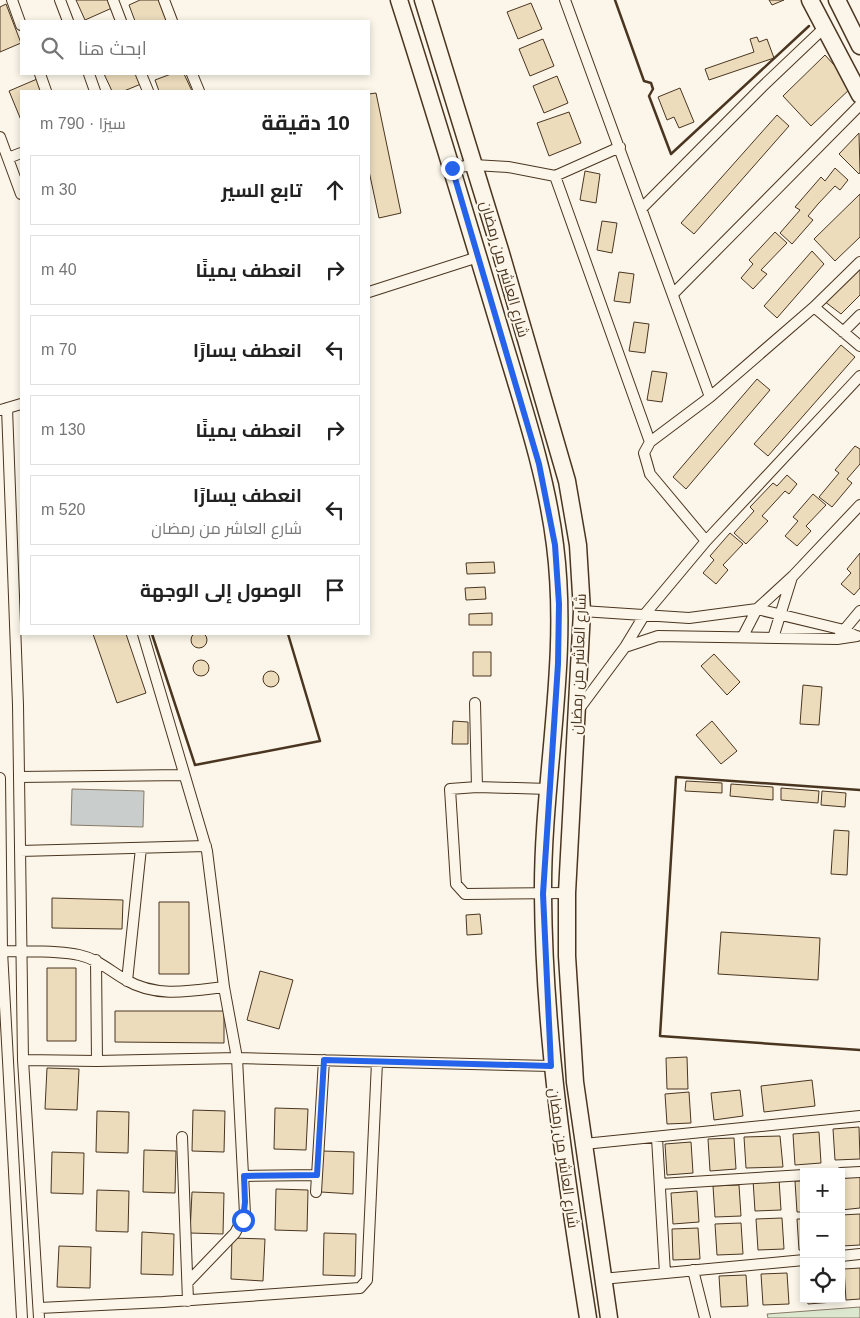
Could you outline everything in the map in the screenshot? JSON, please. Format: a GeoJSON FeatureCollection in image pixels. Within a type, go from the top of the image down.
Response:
{"type":"FeatureCollection","features":[{"type":"Feature","properties":{"kind":"main road","name":"شارع العاشر من رمضان"},"geometry":{"type":"LineString","coordinates":[[399,0],[452,168],[539,464],[555,545],[559,604],[558,664],[543,894],[551,1066],[588,1318]]}},
{"type":"Feature","properties":{"kind":"main road","name":"شارع العاشر من رمضان"},"geometry":{"type":"LineString","coordinates":[[423,0],[474,165],[567,481],[578,545],[582,611],[567,893],[570,1019],[584,1144],[609,1318]]}},
{"type":"Feature","properties":{"kind":"main road"},"geometry":{"type":"LineString","coordinates":[[810,0],[860,95]]}},
{"type":"Feature","properties":{"kind":"main road"},"geometry":{"type":"LineString","coordinates":[[837,0],[860,46]]}},
{"type":"Feature","properties":{"kind":"street"},"geometry":{"type":"LineString","coordinates":[[12,0],[20,22]]}},
{"type":"Feature","properties":{"kind":"street"},"geometry":{"type":"LineString","coordinates":[[60,0],[68,20]]}},
{"type":"Feature","properties":{"kind":"street"},"geometry":{"type":"LineString","coordinates":[[113,0],[121,20]]}},
{"type":"Feature","properties":{"kind":"street"},"geometry":{"type":"LineString","coordinates":[[164,0],[172,20]]}},
{"type":"Feature","properties":{"kind":"street"},"geometry":{"type":"LineString","coordinates":[[565,0],[620,146],[710,398]]}},
{"type":"Feature","properties":{"kind":"street"},"geometry":{"type":"LineString","coordinates":[[642,208],[762,86],[824,28]]}},
{"type":"Feature","properties":{"kind":"street"},"geometry":{"type":"LineString","coordinates":[[40,75],[46,90]]}},
{"type":"Feature","properties":{"kind":"street"},"geometry":{"type":"LineString","coordinates":[[89,75],[95,90]]}},
{"type":"Feature","properties":{"kind":"street"},"geometry":{"type":"LineString","coordinates":[[141,75],[148,90]]}},
{"type":"Feature","properties":{"kind":"street"},"geometry":{"type":"LineString","coordinates":[[192,75],[199,90]]}},
{"type":"Feature","properties":{"kind":"street"},"geometry":{"type":"LineString","coordinates":[[673,294],[860,105]]}},
{"type":"Feature","properties":{"kind":"street"},"geometry":{"type":"LineString","coordinates":[[0,137],[20,191]]}},
{"type":"Feature","properties":{"kind":"street"},"geometry":{"type":"LineString","coordinates":[[452,168],[474,165],[508,167],[555,176],[620,146]]}},
{"type":"Feature","properties":{"kind":"street"},"geometry":{"type":"LineString","coordinates":[[8,158],[20,153]]}},
{"type":"Feature","properties":{"kind":"street"},"geometry":{"type":"LineString","coordinates":[[555,176],[650,442]]}},
{"type":"Feature","properties":{"kind":"street"},"geometry":{"type":"LineString","coordinates":[[370,292],[478,257]]}},
{"type":"Feature","properties":{"kind":"street"},"geometry":{"type":"LineString","coordinates":[[706,541],[650,474],[644,453],[650,442],[710,398],[814,307],[860,262]]}},
{"type":"Feature","properties":{"kind":"street"},"geometry":{"type":"LineString","coordinates":[[814,307],[860,346]]}},
{"type":"Feature","properties":{"kind":"street"},"geometry":{"type":"LineString","coordinates":[[843,332],[860,314]]}},
{"type":"Feature","properties":{"kind":"street"},"geometry":{"type":"LineString","coordinates":[[577,712],[625,647],[645,614],[706,541],[860,376]]}},
{"type":"Feature","properties":{"kind":"street"},"geometry":{"type":"LineString","coordinates":[[20,404],[3,410],[18,596],[20,952],[23,1060],[39,1313],[188,1300],[356,1289],[366,1283],[377,1062]]}},
{"type":"Feature","properties":{"kind":"street"},"geometry":{"type":"LineString","coordinates":[[743,636],[757,609],[793,576],[860,505]]}},
{"type":"Feature","properties":{"kind":"street"},"geometry":{"type":"LineString","coordinates":[[773,638],[793,576]]}},
{"type":"Feature","properties":{"kind":"street"},"geometry":{"type":"LineString","coordinates":[[582,611],[689,618],[757,609],[844,630],[858,636]]}},
{"type":"Feature","properties":{"kind":"street"},"geometry":{"type":"LineString","coordinates":[[837,639],[860,611]]}},
{"type":"Feature","properties":{"kind":"street"},"geometry":{"type":"LineString","coordinates":[[143,635],[206,846],[224,987],[236,1058],[244,1176],[245,1202],[243,1220],[235,1233],[188,1282]]}},
{"type":"Feature","properties":{"kind":"street"},"geometry":{"type":"LineString","coordinates":[[625,647],[658,636],[837,639],[858,636]]}},
{"type":"Feature","properties":{"kind":"street"},"geometry":{"type":"LineString","coordinates":[[475,703],[477,787]]}},
{"type":"Feature","properties":{"kind":"street"},"geometry":{"type":"LineString","coordinates":[[19,777],[184,775]]}},
{"type":"Feature","properties":{"kind":"street"},"geometry":{"type":"LineString","coordinates":[[0,778],[2,951],[22,1318]]}},
{"type":"Feature","properties":{"kind":"street"},"geometry":{"type":"LineString","coordinates":[[549,789],[452,788],[449,792],[457,888],[465,894],[567,893]]}},
{"type":"Feature","properties":{"kind":"street"},"geometry":{"type":"LineString","coordinates":[[20,851],[206,846]]}},
{"type":"Feature","properties":{"kind":"street"},"geometry":{"type":"LineString","coordinates":[[127,981],[141,848]]}},
{"type":"Feature","properties":{"kind":"street"},"geometry":{"type":"LineString","coordinates":[[2,951],[66,954],[96,960],[127,981],[149,989],[168,992],[224,987]]}},
{"type":"Feature","properties":{"kind":"street"},"geometry":{"type":"LineString","coordinates":[[96,960],[97,1061]]}},
{"type":"Feature","properties":{"kind":"street"},"geometry":{"type":"LineString","coordinates":[[23,1060],[97,1061],[236,1058],[551,1066]]}},
{"type":"Feature","properties":{"kind":"street"},"geometry":{"type":"LineString","coordinates":[[316,1192],[324,1060]]}},
{"type":"Feature","properties":{"kind":"street"},"geometry":{"type":"LineString","coordinates":[[584,1144],[860,1116]]}},
{"type":"Feature","properties":{"kind":"street"},"geometry":{"type":"LineString","coordinates":[[182,1136],[188,1300]]}},
{"type":"Feature","properties":{"kind":"street"},"geometry":{"type":"LineString","coordinates":[[658,1138],[665,1273]]}},
{"type":"Feature","properties":{"kind":"street"},"geometry":{"type":"LineString","coordinates":[[845,1173],[860,1172]]}},
{"type":"Feature","properties":{"kind":"street"},"geometry":{"type":"LineString","coordinates":[[244,1176],[317,1175]]}},
{"type":"Feature","properties":{"kind":"street"},"geometry":{"type":"LineString","coordinates":[[660,1184],[800,1175]]}},
{"type":"Feature","properties":{"kind":"street"},"geometry":{"type":"LineString","coordinates":[[845,1256],[860,1254]]}},
{"type":"Feature","properties":{"kind":"street"},"geometry":{"type":"LineString","coordinates":[[602,1279],[800,1260]]}},
{"type":"Feature","properties":{"kind":"street"},"geometry":{"type":"LineString","coordinates":[[693,1270],[705,1318]]}},
{"type":"Feature","properties":{"kind":"green space"},"geometry":{"type":"Polygon","coordinates":[[[860,1307],[860,1318],[768,1318],[767,1314],[860,1307]]]}},
{"type":"Feature","properties":{"kind":"shaded area"},"geometry":{"type":"Polygon","coordinates":[[[72,789],[144,791],[143,827],[71,825],[72,789]]]}},
{"type":"Feature","properties":{"kind":"building"},"geometry":{"type":"Polygon","coordinates":[[[76,0],[109,0],[112,8],[85,20],[76,0]]]}},
{"type":"Feature","properties":{"kind":"building"},"geometry":{"type":"Polygon","coordinates":[[[140,0],[159,0],[168,20],[135,20],[129,5],[140,0]]]}},
{"type":"Feature","properties":{"kind":"building"},"geometry":{"type":"Polygon","coordinates":[[[769,0],[784,0],[772,5],[769,0]]]}},
{"type":"Feature","properties":{"kind":"building"},"geometry":{"type":"Polygon","coordinates":[[[531,3],[542,29],[518,39],[507,12],[531,3]]]}},
{"type":"Feature","properties":{"kind":"building"},"geometry":{"type":"Polygon","coordinates":[[[6,4],[20,43],[0,52],[0,7],[6,4]]]}},
{"type":"Feature","properties":{"kind":"building"},"geometry":{"type":"Polygon","coordinates":[[[757,37],[759,42],[767,39],[774,58],[709,80],[705,69],[754,52],[750,39],[757,37]]]}},
{"type":"Feature","properties":{"kind":"building"},"geometry":{"type":"Polygon","coordinates":[[[543,39],[554,66],[530,76],[519,49],[543,39]]]}},
{"type":"Feature","properties":{"kind":"building"},"geometry":{"type":"Polygon","coordinates":[[[825,55],[853,86],[811,126],[783,96],[825,55]]]}},
{"type":"Feature","properties":{"kind":"building"},"geometry":{"type":"Polygon","coordinates":[[[104,75],[137,75],[141,84],[126,90],[112,90],[104,75]]]}},
{"type":"Feature","properties":{"kind":"building"},"geometry":{"type":"Polygon","coordinates":[[[168,75],[184,75],[192,90],[159,90],[155,80],[168,75]]]}},
{"type":"Feature","properties":{"kind":"building"},"geometry":{"type":"Polygon","coordinates":[[[557,76],[568,103],[544,113],[533,86],[557,76]]]}},
{"type":"Feature","properties":{"kind":"building"},"geometry":{"type":"Polygon","coordinates":[[[37,79],[42,90],[20,90],[20,118],[9,91],[37,79]]]}},
{"type":"Feature","properties":{"kind":"building"},"geometry":{"type":"Polygon","coordinates":[[[680,88],[694,122],[679,128],[674,117],[667,120],[658,97],[680,88]]]}},
{"type":"Feature","properties":{"kind":"building"},"geometry":{"type":"Polygon","coordinates":[[[376,93],[401,213],[379,218],[370,176],[370,94],[376,93]]]}},
{"type":"Feature","properties":{"kind":"building"},"geometry":{"type":"Polygon","coordinates":[[[569,112],[581,143],[549,156],[537,123],[569,112]]]}},
{"type":"Feature","properties":{"kind":"building"},"geometry":{"type":"Polygon","coordinates":[[[777,115],[789,126],[694,234],[681,223],[777,115]]]}},
{"type":"Feature","properties":{"kind":"building"},"geometry":{"type":"Polygon","coordinates":[[[859,133],[860,172],[859,174],[839,154],[859,133]]]}},
{"type":"Feature","properties":{"kind":"building"},"geometry":{"type":"Polygon","coordinates":[[[835,168],[848,180],[840,190],[835,186],[818,204],[808,216],[813,220],[792,244],[780,233],[800,210],[795,207],[821,177],[825,181],[835,168]]]}},
{"type":"Feature","properties":{"kind":"building"},"geometry":{"type":"Polygon","coordinates":[[[585,171],[600,174],[596,203],[580,200],[585,171]]]}},
{"type":"Feature","properties":{"kind":"building"},"geometry":{"type":"Polygon","coordinates":[[[860,194],[860,237],[835,261],[814,239],[860,194]]]}},
{"type":"Feature","properties":{"kind":"building"},"geometry":{"type":"Polygon","coordinates":[[[602,221],[617,223],[612,253],[597,250],[602,221]]]}},
{"type":"Feature","properties":{"kind":"building"},"geometry":{"type":"Polygon","coordinates":[[[775,232],[787,243],[761,270],[767,274],[753,289],[741,278],[753,264],[749,260],[775,232]]]}},
{"type":"Feature","properties":{"kind":"building"},"geometry":{"type":"Polygon","coordinates":[[[812,251],[824,264],[777,318],[764,306],[812,251]]]}},
{"type":"Feature","properties":{"kind":"building"},"geometry":{"type":"Polygon","coordinates":[[[860,264],[860,295],[841,314],[824,301],[860,264]]]}},
{"type":"Feature","properties":{"kind":"building"},"geometry":{"type":"Polygon","coordinates":[[[619,272],[634,274],[630,303],[614,301],[619,272]]]}},
{"type":"Feature","properties":{"kind":"building"},"geometry":{"type":"Polygon","coordinates":[[[634,322],[649,324],[645,353],[629,351],[634,322]]]}},
{"type":"Feature","properties":{"kind":"building"},"geometry":{"type":"Polygon","coordinates":[[[841,345],[855,357],[768,456],[754,444],[841,345]]]}},
{"type":"Feature","properties":{"kind":"building"},"geometry":{"type":"Polygon","coordinates":[[[652,371],[667,373],[662,402],[647,400],[652,371]]]}},
{"type":"Feature","properties":{"kind":"building"},"geometry":{"type":"Polygon","coordinates":[[[757,379],[770,390],[686,489],[673,477],[757,379]]]}},
{"type":"Feature","properties":{"kind":"building"},"geometry":{"type":"Polygon","coordinates":[[[855,446],[860,449],[860,464],[847,479],[852,483],[832,507],[819,497],[839,473],[835,470],[855,446]]]}},
{"type":"Feature","properties":{"kind":"building"},"geometry":{"type":"Polygon","coordinates":[[[787,475],[797,484],[789,494],[785,491],[762,516],[768,521],[746,544],[734,533],[754,511],[750,507],[773,483],[777,486],[787,475]]]}},
{"type":"Feature","properties":{"kind":"building"},"geometry":{"type":"Polygon","coordinates":[[[813,494],[826,505],[806,526],[811,531],[797,546],[785,536],[798,521],[793,517],[813,494]]]}},
{"type":"Feature","properties":{"kind":"building"},"geometry":{"type":"Polygon","coordinates":[[[730,533],[743,544],[723,565],[728,570],[716,584],[703,573],[714,560],[710,556],[730,533]]]}},
{"type":"Feature","properties":{"kind":"building"},"geometry":{"type":"Polygon","coordinates":[[[860,553],[860,588],[854,595],[841,584],[851,573],[847,569],[860,553]]]}},
{"type":"Feature","properties":{"kind":"building"},"geometry":{"type":"Polygon","coordinates":[[[494,562],[495,573],[467,574],[466,563],[494,562]]]}},
{"type":"Feature","properties":{"kind":"building"},"geometry":{"type":"Polygon","coordinates":[[[485,587],[486,599],[466,600],[465,588],[485,587]]]}},
{"type":"Feature","properties":{"kind":"building"},"geometry":{"type":"Polygon","coordinates":[[[492,613],[492,625],[469,625],[469,614],[492,613]]]}},
{"type":"Feature","properties":{"kind":"building"},"geometry":{"type":"Polygon","coordinates":[[[93,635],[126,635],[146,693],[117,703],[93,635]]]}},
{"type":"Feature","properties":{"kind":"building"},"geometry":{"type":"Polygon","coordinates":[[[194,635],[204,635],[206,643],[199,648],[191,640],[194,635]]]}},
{"type":"Feature","properties":{"kind":"building"},"geometry":{"type":"Polygon","coordinates":[[[473,652],[491,652],[491,676],[473,676],[473,652]]]}},
{"type":"Feature","properties":{"kind":"building"},"geometry":{"type":"Polygon","coordinates":[[[714,654],[740,682],[727,695],[701,666],[714,654]]]}},
{"type":"Feature","properties":{"kind":"building"},"geometry":{"type":"Polygon","coordinates":[[[201,660],[207,662],[209,668],[207,674],[201,676],[195,674],[193,668],[195,662],[201,660]]]}},
{"type":"Feature","properties":{"kind":"building"},"geometry":{"type":"Polygon","coordinates":[[[271,671],[277,673],[279,679],[277,685],[271,687],[265,685],[263,679],[265,673],[271,671]]]}},
{"type":"Feature","properties":{"kind":"building"},"geometry":{"type":"Polygon","coordinates":[[[803,685],[822,687],[819,725],[800,724],[803,685]]]}},
{"type":"Feature","properties":{"kind":"building"},"geometry":{"type":"Polygon","coordinates":[[[453,721],[468,722],[468,744],[452,744],[453,721]]]}},
{"type":"Feature","properties":{"kind":"building"},"geometry":{"type":"Polygon","coordinates":[[[712,721],[737,751],[721,764],[696,735],[712,721]]]}},
{"type":"Feature","properties":{"kind":"building"},"geometry":{"type":"Polygon","coordinates":[[[686,781],[722,783],[722,793],[685,791],[686,781]]]}},
{"type":"Feature","properties":{"kind":"building"},"geometry":{"type":"Polygon","coordinates":[[[731,784],[773,787],[773,800],[730,796],[731,784]]]}},
{"type":"Feature","properties":{"kind":"building"},"geometry":{"type":"Polygon","coordinates":[[[781,788],[819,791],[818,803],[781,800],[781,788]]]}},
{"type":"Feature","properties":{"kind":"building"},"geometry":{"type":"Polygon","coordinates":[[[822,791],[846,793],[845,807],[821,805],[822,791]]]}},
{"type":"Feature","properties":{"kind":"building"},"geometry":{"type":"Polygon","coordinates":[[[834,830],[849,831],[847,875],[831,874],[834,830]]]}},
{"type":"Feature","properties":{"kind":"building"},"geometry":{"type":"Polygon","coordinates":[[[52,898],[123,900],[122,929],[52,928],[52,898]]]}},
{"type":"Feature","properties":{"kind":"building"},"geometry":{"type":"Polygon","coordinates":[[[159,902],[189,902],[189,974],[159,974],[159,902]]]}},
{"type":"Feature","properties":{"kind":"building"},"geometry":{"type":"Polygon","coordinates":[[[480,914],[482,934],[467,935],[466,915],[480,914]]]}},
{"type":"Feature","properties":{"kind":"building"},"geometry":{"type":"Polygon","coordinates":[[[721,932],[820,938],[818,980],[718,974],[721,932]]]}},
{"type":"Feature","properties":{"kind":"building"},"geometry":{"type":"Polygon","coordinates":[[[47,968],[76,968],[76,1041],[47,1041],[47,968]]]}},
{"type":"Feature","properties":{"kind":"building"},"geometry":{"type":"Polygon","coordinates":[[[260,971],[293,980],[279,1029],[247,1020],[260,971]]]}},
{"type":"Feature","properties":{"kind":"building"},"geometry":{"type":"Polygon","coordinates":[[[115,1011],[224,1011],[224,1043],[115,1042],[115,1011]]]}},
{"type":"Feature","properties":{"kind":"building"},"geometry":{"type":"Polygon","coordinates":[[[687,1057],[688,1089],[667,1089],[666,1058],[687,1057]]]}},
{"type":"Feature","properties":{"kind":"building"},"geometry":{"type":"Polygon","coordinates":[[[47,1068],[79,1069],[77,1110],[45,1109],[47,1068]]]}},
{"type":"Feature","properties":{"kind":"building"},"geometry":{"type":"Polygon","coordinates":[[[812,1080],[815,1106],[764,1112],[761,1086],[812,1080]]]}},
{"type":"Feature","properties":{"kind":"building"},"geometry":{"type":"Polygon","coordinates":[[[740,1090],[743,1116],[714,1120],[711,1093],[740,1090]]]}},
{"type":"Feature","properties":{"kind":"building"},"geometry":{"type":"Polygon","coordinates":[[[689,1092],[691,1123],[667,1124],[665,1094],[689,1092]]]}},
{"type":"Feature","properties":{"kind":"building"},"geometry":{"type":"Polygon","coordinates":[[[275,1108],[308,1109],[306,1150],[274,1149],[275,1108]]]}},
{"type":"Feature","properties":{"kind":"building"},"geometry":{"type":"Polygon","coordinates":[[[193,1110],[225,1111],[224,1152],[192,1151],[193,1110]]]}},
{"type":"Feature","properties":{"kind":"building"},"geometry":{"type":"Polygon","coordinates":[[[97,1111],[129,1112],[128,1153],[96,1152],[97,1111]]]}},
{"type":"Feature","properties":{"kind":"building"},"geometry":{"type":"Polygon","coordinates":[[[859,1127],[860,1159],[835,1160],[833,1129],[859,1127]]]}},
{"type":"Feature","properties":{"kind":"building"},"geometry":{"type":"Polygon","coordinates":[[[819,1132],[821,1163],[795,1165],[793,1134],[819,1132]]]}},
{"type":"Feature","properties":{"kind":"building"},"geometry":{"type":"Polygon","coordinates":[[[780,1136],[783,1167],[746,1168],[744,1137],[780,1136]]]}},
{"type":"Feature","properties":{"kind":"building"},"geometry":{"type":"Polygon","coordinates":[[[734,1138],[736,1169],[710,1171],[708,1139],[734,1138]]]}},
{"type":"Feature","properties":{"kind":"building"},"geometry":{"type":"Polygon","coordinates":[[[691,1142],[693,1173],[667,1175],[665,1144],[691,1142]]]}},
{"type":"Feature","properties":{"kind":"building"},"geometry":{"type":"Polygon","coordinates":[[[144,1150],[176,1151],[175,1193],[143,1192],[144,1150]]]}},
{"type":"Feature","properties":{"kind":"building"},"geometry":{"type":"Polygon","coordinates":[[[322,1151],[354,1152],[353,1194],[321,1192],[322,1151]]]}},
{"type":"Feature","properties":{"kind":"building"},"geometry":{"type":"Polygon","coordinates":[[[52,1152],[84,1153],[83,1194],[51,1193],[52,1152]]]}},
{"type":"Feature","properties":{"kind":"building"},"geometry":{"type":"Polygon","coordinates":[[[860,1177],[860,1208],[845,1210],[845,1178],[860,1177]]]}},
{"type":"Feature","properties":{"kind":"building"},"geometry":{"type":"Polygon","coordinates":[[[779,1179],[781,1210],[755,1211],[753,1180],[779,1179]]]}},
{"type":"Feature","properties":{"kind":"building"},"geometry":{"type":"Polygon","coordinates":[[[795,1181],[800,1181],[800,1212],[797,1212],[795,1181]]]}},
{"type":"Feature","properties":{"kind":"building"},"geometry":{"type":"Polygon","coordinates":[[[739,1185],[741,1216],[715,1217],[713,1186],[739,1185]]]}},
{"type":"Feature","properties":{"kind":"building"},"geometry":{"type":"Polygon","coordinates":[[[276,1189],[308,1190],[307,1231],[275,1230],[276,1189]]]}},
{"type":"Feature","properties":{"kind":"building"},"geometry":{"type":"Polygon","coordinates":[[[97,1190],[129,1191],[128,1232],[96,1231],[97,1190]]]}},
{"type":"Feature","properties":{"kind":"building"},"geometry":{"type":"Polygon","coordinates":[[[697,1191],[699,1222],[673,1224],[671,1193],[697,1191]]]}},
{"type":"Feature","properties":{"kind":"building"},"geometry":{"type":"Polygon","coordinates":[[[192,1192],[224,1193],[223,1234],[190,1233],[192,1192]]]}},
{"type":"Feature","properties":{"kind":"building"},"geometry":{"type":"Polygon","coordinates":[[[860,1214],[860,1245],[845,1246],[845,1215],[860,1214]]]}},
{"type":"Feature","properties":{"kind":"building"},"geometry":{"type":"Polygon","coordinates":[[[782,1218],[784,1249],[758,1250],[756,1219],[782,1218]]]}},
{"type":"Feature","properties":{"kind":"building"},"geometry":{"type":"Polygon","coordinates":[[[797,1219],[800,1219],[799,1250],[797,1219]]]}},
{"type":"Feature","properties":{"kind":"building"},"geometry":{"type":"Polygon","coordinates":[[[741,1223],[743,1254],[717,1255],[715,1224],[741,1223]]]}},
{"type":"Feature","properties":{"kind":"building"},"geometry":{"type":"Polygon","coordinates":[[[698,1228],[700,1259],[673,1260],[672,1229],[698,1228]]]}},
{"type":"Feature","properties":{"kind":"building"},"geometry":{"type":"Polygon","coordinates":[[[142,1232],[174,1234],[173,1275],[141,1274],[142,1232]]]}},
{"type":"Feature","properties":{"kind":"building"},"geometry":{"type":"Polygon","coordinates":[[[324,1233],[356,1234],[355,1276],[323,1275],[324,1233]]]}},
{"type":"Feature","properties":{"kind":"building"},"geometry":{"type":"Polygon","coordinates":[[[232,1238],[265,1239],[263,1281],[231,1279],[232,1238]]]}},
{"type":"Feature","properties":{"kind":"building"},"geometry":{"type":"Polygon","coordinates":[[[59,1246],[91,1247],[90,1288],[57,1287],[59,1246]]]}},
{"type":"Feature","properties":{"kind":"building"},"geometry":{"type":"Polygon","coordinates":[[[860,1268],[860,1299],[846,1300],[845,1269],[860,1268]]]}},
{"type":"Feature","properties":{"kind":"building"},"geometry":{"type":"Polygon","coordinates":[[[787,1273],[789,1304],[763,1305],[761,1274],[787,1273]]]}},
{"type":"Feature","properties":{"kind":"building"},"geometry":{"type":"Polygon","coordinates":[[[746,1275],[748,1306],[721,1307],[719,1276],[746,1275]]]}},
{"type":"Feature","properties":{"kind":"wall"},"geometry":{"type":"LineString","coordinates":[[615,0],[644,81],[651,83],[653,89],[649,96],[671,154],[809,26]]}},
{"type":"Feature","properties":{"kind":"wall"},"geometry":{"type":"LineString","coordinates":[[152,635],[195,765],[320,741],[288,635]]}},
{"type":"Feature","properties":{"kind":"wall"},"geometry":{"type":"LineString","coordinates":[[860,790],[676,777],[660,1036],[860,1050]]}},
{"type":"Feature","properties":{"kind":"route"},"geometry":{"type":"LineString","coordinates":[[243,1220],[245,1214],[244,1176],[317,1175],[324,1060],[551,1066],[543,894],[558,664],[559,604],[555,545],[539,464],[452,168]]}}]}
